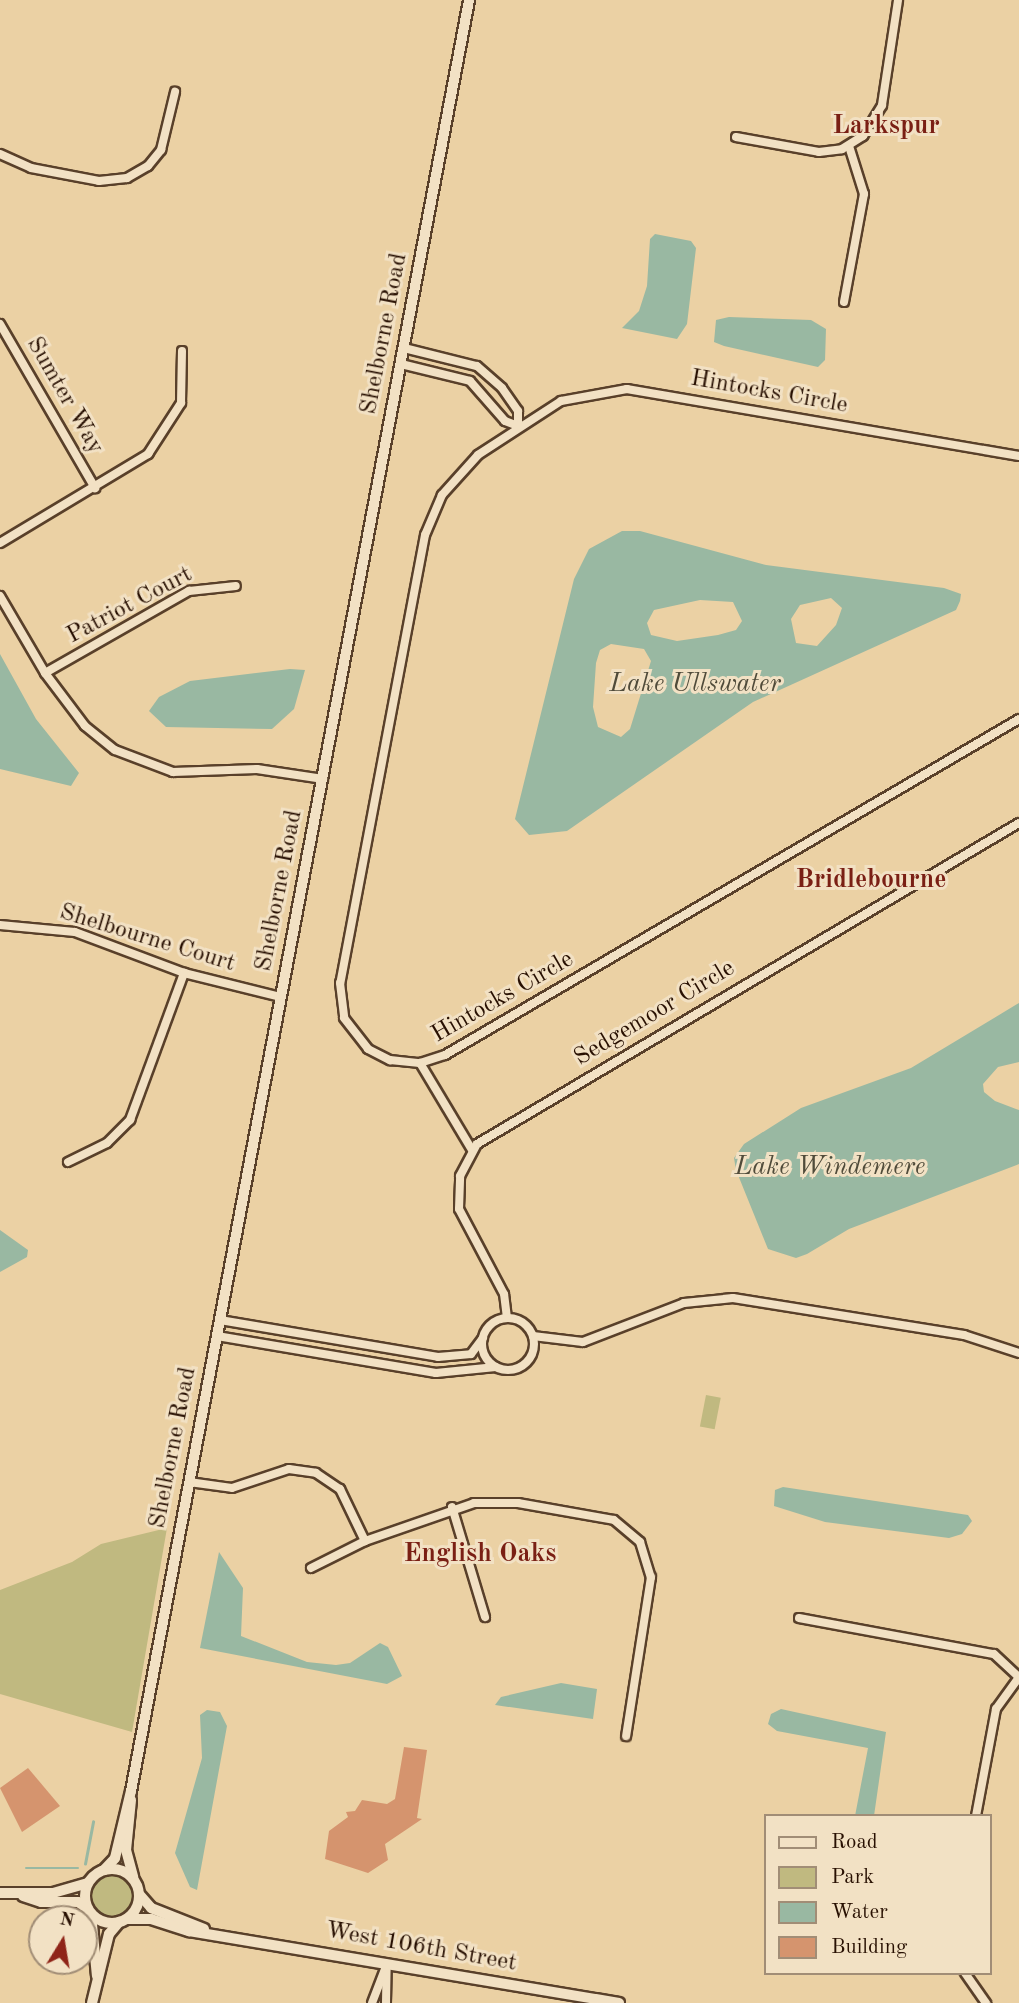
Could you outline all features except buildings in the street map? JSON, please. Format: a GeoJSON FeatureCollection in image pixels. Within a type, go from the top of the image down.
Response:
{"type":"FeatureCollection","features":[{"type":"Feature","properties":{"kind":"street","name":"Shelborne Road"},"geometry":{"type":"LineString","coordinates":[[104,1870],[114,1858],[131,1791],[469,0]]}},
{"type":"Feature","properties":{"kind":"street"},"geometry":{"type":"LineString","coordinates":[[736,136],[819,152],[849,146],[879,114],[898,0]]}},
{"type":"Feature","properties":{"kind":"street"},"geometry":{"type":"LineString","coordinates":[[0,154],[31,168],[99,181],[127,178],[148,166],[160,150],[174,92]]}},
{"type":"Feature","properties":{"kind":"street"},"geometry":{"type":"LineString","coordinates":[[844,302],[864,194],[849,146]]}},
{"type":"Feature","properties":{"kind":"street","name":"Sumter Way"},"geometry":{"type":"LineString","coordinates":[[0,324],[95,488]]}},
{"type":"Feature","properties":{"kind":"street"},"geometry":{"type":"LineString","coordinates":[[401,364],[470,381],[505,421],[518,425],[518,411],[502,388],[477,366],[404,348]]}},
{"type":"Feature","properties":{"kind":"street"},"geometry":{"type":"LineString","coordinates":[[0,543],[140,462],[171,426],[185,385],[182,351]]}},
{"type":"Feature","properties":{"kind":"street","name":"Hintocks Circle"},"geometry":{"type":"LineString","coordinates":[[1019,456],[627,389],[571,398],[518,425],[462,470],[429,522],[340,983],[341,1010],[360,1042],[381,1057],[419,1063],[445,1055],[1019,719]]}},
{"type":"Feature","properties":{"kind":"street","name":"Patriot Court"},"geometry":{"type":"LineString","coordinates":[[45,673],[189,591],[236,586]]}},
{"type":"Feature","properties":{"kind":"street"},"geometry":{"type":"LineString","coordinates":[[0,596],[45,673],[85,726],[133,760],[173,772],[257,769],[323,779]]}},
{"type":"Feature","properties":{"kind":"street","name":"Sedgemoor Circle"},"geometry":{"type":"LineString","coordinates":[[472,1150],[493,1132],[1019,823]]}},
{"type":"Feature","properties":{"kind":"street","name":"Shelbourne Court"},"geometry":{"type":"LineString","coordinates":[[0,925],[75,932],[184,973],[281,997]]}},
{"type":"Feature","properties":{"kind":"street"},"geometry":{"type":"LineString","coordinates":[[68,1162],[107,1143],[130,1120],[184,973]]}},
{"type":"Feature","properties":{"kind":"street"},"geometry":{"type":"LineString","coordinates":[[419,1063],[472,1150],[460,1175],[459,1209],[504,1294],[507,1318]]}},
{"type":"Feature","properties":{"kind":"street"},"geometry":{"type":"LineString","coordinates":[[533,1336],[583,1342],[684,1303],[733,1298],[964,1335],[1019,1353]]}},
{"type":"Feature","properties":{"kind":"street"},"geometry":{"type":"LineString","coordinates":[[217,1336],[436,1373],[496,1367],[516,1369],[527,1362],[533,1336],[526,1325],[507,1318],[489,1326],[471,1354],[438,1357],[220,1320]]}},
{"type":"Feature","properties":{"kind":"street"},"geometry":{"type":"LineString","coordinates":[[483,1338],[483,1352],[496,1367]]}},
{"type":"Feature","properties":{"kind":"street"},"geometry":{"type":"LineString","coordinates":[[189,1482],[232,1488],[289,1469],[316,1473],[340,1489],[365,1541]]}},
{"type":"Feature","properties":{"kind":"street"},"geometry":{"type":"LineString","coordinates":[[311,1568],[365,1541],[452,1507],[509,1502],[604,1517],[624,1526],[645,1550],[651,1577],[625,1736]]}},
{"type":"Feature","properties":{"kind":"street"},"geometry":{"type":"LineString","coordinates":[[452,1507],[485,1617]]}},
{"type":"Feature","properties":{"kind":"street"},"geometry":{"type":"LineString","coordinates":[[799,1618],[994,1654],[1019,1677],[996,1709],[975,1814]]}},
{"type":"Feature","properties":{"kind":"street","name":"Shelborne Road"},"geometry":{"type":"LineString","coordinates":[[131,1791],[126,1850],[133,1878]]}},
{"type":"Feature","properties":{"kind":"street"},"geometry":{"type":"LineString","coordinates":[[23,1896],[88,1883],[104,1870],[120,1869],[133,1878],[139,1894],[123,1921],[109,1934],[92,2003]]}},
{"type":"Feature","properties":{"kind":"street"},"geometry":{"type":"LineString","coordinates":[[88,1883],[89,1905]]}},
{"type":"Feature","properties":{"kind":"street"},"geometry":{"type":"LineString","coordinates":[[0,1893],[41,1902],[78,1902],[82,1905]]}},
{"type":"Feature","properties":{"kind":"street","name":"West 106th Street"},"geometry":{"type":"LineString","coordinates":[[139,1894],[151,1908],[216,1934]]}},
{"type":"Feature","properties":{"kind":"street"},"geometry":{"type":"LineString","coordinates":[[98,1914],[123,1921]]}},
{"type":"Feature","properties":{"kind":"street","name":"West 106th Street"},"geometry":{"type":"LineString","coordinates":[[123,1921],[151,1919],[216,1934],[619,2003]]}},
{"type":"Feature","properties":{"kind":"street"},"geometry":{"type":"LineString","coordinates":[[372,2003],[387,1964]]}},
{"type":"Feature","properties":{"kind":"street"},"geometry":{"type":"LineString","coordinates":[[386,2003],[387,1964]]}},
{"type":"Feature","properties":{"kind":"street"},"geometry":{"type":"LineString","coordinates":[[966,1975],[986,2003]]}},
{"type":"Feature","properties":{"kind":"green space"},"geometry":{"type":"Polygon","coordinates":[[[706,1395],[721,1398],[715,1429],[700,1426],[706,1395]]]}},
{"type":"Feature","properties":{"kind":"green space"},"geometry":{"type":"Polygon","coordinates":[[[167,1528],[132,1732],[0,1694],[0,1590],[72,1562],[101,1544],[167,1528]]]}},
{"type":"Feature","properties":{"kind":"green space"},"geometry":{"type":"Polygon","coordinates":[[[104,1878],[120,1878],[130,1888],[130,1904],[120,1914],[104,1914],[98,1910],[98,1905],[94,1904],[94,1888],[104,1878]]]}},
{"type":"Feature","properties":{"kind":"water"},"geometry":{"type":"Polygon","coordinates":[[[655,234],[691,241],[696,248],[687,324],[677,339],[622,328],[639,311],[647,286],[650,239],[655,234]]]}},
{"type":"Feature","properties":{"kind":"water"},"geometry":{"type":"Polygon","coordinates":[[[729,317],[811,320],[826,329],[825,360],[818,367],[714,342],[716,320],[729,317]]]}},
{"type":"Feature","properties":{"kind":"water","name":"Lake Ullswater"},"geometry":{"type":"Polygon","coordinates":[[[622,531],[640,531],[766,565],[944,588],[961,594],[956,610],[753,702],[567,831],[529,835],[515,819],[574,579],[589,549],[622,531]],[[831,598],[800,605],[791,619],[796,643],[817,646],[836,625],[842,608],[831,598]],[[700,600],[654,610],[647,623],[651,635],[677,641],[718,635],[736,630],[742,621],[733,602],[700,600]],[[611,644],[600,650],[596,663],[593,707],[598,727],[621,737],[630,729],[651,661],[644,649],[611,644]]]}},
{"type":"Feature","properties":{"kind":"water"},"geometry":{"type":"Polygon","coordinates":[[[0,654],[36,719],[79,773],[71,786],[0,769],[0,654]]]}},
{"type":"Feature","properties":{"kind":"water"},"geometry":{"type":"Polygon","coordinates":[[[290,669],[305,670],[294,709],[272,729],[166,727],[149,711],[159,697],[190,681],[290,669]]]}},
{"type":"Feature","properties":{"kind":"water","name":"Lake Windemere"},"geometry":{"type":"Polygon","coordinates":[[[1019,1003],[1019,1062],[998,1067],[983,1084],[984,1092],[995,1101],[1019,1110],[1019,1164],[849,1229],[796,1258],[768,1249],[736,1170],[734,1158],[744,1144],[801,1108],[911,1068],[1019,1003]]]}},
{"type":"Feature","properties":{"kind":"water"},"geometry":{"type":"Polygon","coordinates":[[[0,1230],[28,1250],[27,1257],[0,1272],[0,1230]]]}},
{"type":"Feature","properties":{"kind":"water"},"geometry":{"type":"Polygon","coordinates":[[[783,1487],[968,1515],[972,1521],[962,1534],[949,1538],[825,1522],[774,1506],[775,1490],[783,1487]]]}},
{"type":"Feature","properties":{"kind":"water"},"geometry":{"type":"Polygon","coordinates":[[[219,1552],[243,1588],[241,1636],[307,1662],[336,1665],[350,1663],[380,1643],[388,1647],[402,1676],[387,1684],[200,1648],[219,1552]]]}},
{"type":"Feature","properties":{"kind":"water"},"geometry":{"type":"Polygon","coordinates":[[[561,1683],[597,1689],[593,1719],[495,1705],[501,1697],[561,1683]]]}},
{"type":"Feature","properties":{"kind":"water"},"geometry":{"type":"Polygon","coordinates":[[[781,1709],[886,1732],[874,1814],[855,1814],[868,1748],[777,1731],[768,1724],[771,1714],[781,1709]]]}},
{"type":"Feature","properties":{"kind":"water"},"geometry":{"type":"Polygon","coordinates":[[[207,1710],[220,1712],[227,1726],[197,1890],[190,1887],[175,1853],[202,1758],[200,1715],[207,1710]]]}},
{"type":"Feature","properties":{"kind":"waterway"},"geometry":{"type":"LineString","coordinates":[[85,1864],[93,1822]]}},
{"type":"Feature","properties":{"kind":"waterway"},"geometry":{"type":"LineString","coordinates":[[26,1868],[78,1868]]}},
{"type":"Feature","properties":{"kind":"district","name":"Larkspur"},"geometry":{"type":"Point","coordinates":[886,127]}},
{"type":"Feature","properties":{"kind":"district","name":"Bridlebourne"},"geometry":{"type":"Point","coordinates":[871,881]}},
{"type":"Feature","properties":{"kind":"district","name":"English Oaks"},"geometry":{"type":"Point","coordinates":[480,1555]}}]}
